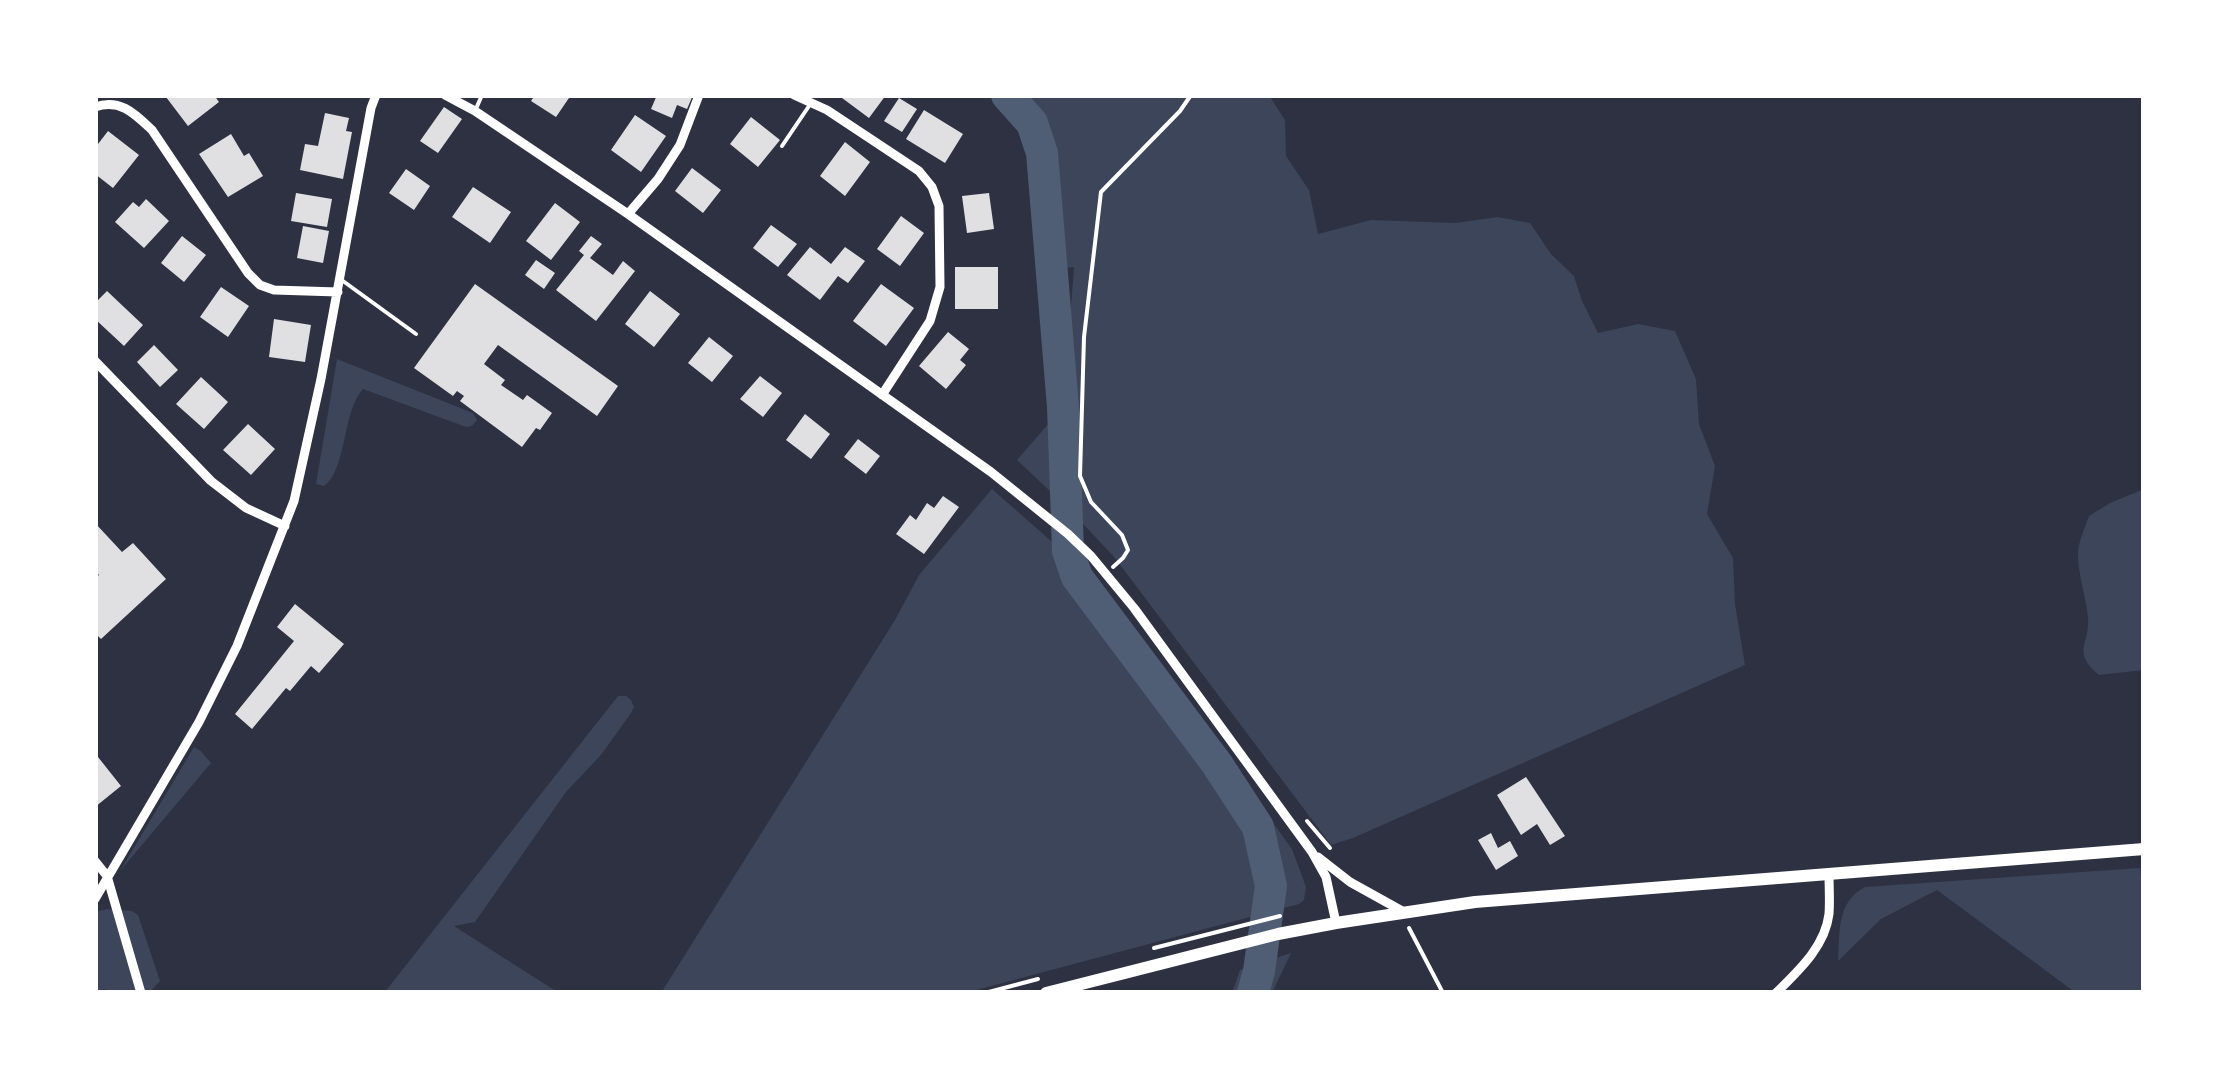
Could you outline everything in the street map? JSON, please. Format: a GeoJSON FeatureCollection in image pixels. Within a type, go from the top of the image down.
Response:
{"type":"FeatureCollection","features":[{"type":"Feature","properties":{"kind":"main road"},"geometry":{"type":"LineString","coordinates":[[1046,993],[1278,934],[1474,902],[2144,848]]}},
{"type":"Feature","properties":{"kind":"street"},"geometry":{"type":"LineString","coordinates":[[95,899],[199,722],[237,646],[294,501],[376,95]]}},
{"type":"Feature","properties":{"kind":"street"},"geometry":{"type":"LineString","coordinates":[[445,95],[628,214],[991,472],[1091,556],[1146,624],[1312,852],[1326,878],[1336,923]]}},
{"type":"Feature","properties":{"kind":"street"},"geometry":{"type":"LineString","coordinates":[[628,214],[680,145],[700,95]]}},
{"type":"Feature","properties":{"kind":"street"},"geometry":{"type":"LineString","coordinates":[[794,95],[827,110],[918,171],[932,187],[938,206],[940,287],[930,320],[882,395]]}},
{"type":"Feature","properties":{"kind":"street"},"geometry":{"type":"LineString","coordinates":[[95,107],[106,103],[131,110],[152,130],[260,285],[274,290],[338,292]]}},
{"type":"Feature","properties":{"kind":"street"},"geometry":{"type":"LineString","coordinates":[[95,360],[211,482],[246,508],[285,526]]}},
{"type":"Feature","properties":{"kind":"street"},"geometry":{"type":"LineString","coordinates":[[1312,852],[1350,882],[1404,912]]}},
{"type":"Feature","properties":{"kind":"street"},"geometry":{"type":"LineString","coordinates":[[95,860],[108,876],[141,993]]}},
{"type":"Feature","properties":{"kind":"street"},"geometry":{"type":"LineString","coordinates":[[1776,993],[1810,956],[1824,934],[1829,914],[1829,873]]}},
{"type":"Feature","properties":{"kind":"lane"},"geometry":{"type":"LineString","coordinates":[[475,111],[482,95]]}},
{"type":"Feature","properties":{"kind":"lane"},"geometry":{"type":"LineString","coordinates":[[782,146],[812,102]]}},
{"type":"Feature","properties":{"kind":"lane"},"geometry":{"type":"LineString","coordinates":[[340,279],[416,334]]}},
{"type":"Feature","properties":{"kind":"path"},"geometry":{"type":"LineString","coordinates":[[1106,573],[1128,550],[1122,535],[1091,502],[1080,476],[1084,337],[1101,192],[1192,95]]}},
{"type":"Feature","properties":{"kind":"path"},"geometry":{"type":"LineString","coordinates":[[1110,556],[1117,564]]}},
{"type":"Feature","properties":{"kind":"path"},"geometry":{"type":"LineString","coordinates":[[1304,816],[1342,859]]}},
{"type":"Feature","properties":{"kind":"path"},"geometry":{"type":"LineString","coordinates":[[1404,912],[1444,993]]}},
{"type":"Feature","properties":{"kind":"path"},"geometry":{"type":"LineString","coordinates":[[1238,926],[1280,916]]}},
{"type":"Feature","properties":{"kind":"shaded area"},"geometry":{"type":"Polygon","coordinates":[[[1007,95],[1269,95],[1285,120],[1286,156],[1309,190],[1318,234],[1371,220],[1455,223],[1498,217],[1530,223],[1551,254],[1574,276],[1598,333],[1638,324],[1675,331],[1696,379],[1699,424],[1715,466],[1707,514],[1733,558],[1735,604],[1745,665],[1331,845],[1115,558],[1017,460],[1063,407],[1074,267],[1051,270],[1042,153],[1032,123],[1007,95]]]}},
{"type":"Feature","properties":{"kind":"shaded area"},"geometry":{"type":"Polygon","coordinates":[[[337,359],[473,413],[477,420],[466,427],[363,389],[351,412],[337,467],[324,486],[316,484],[337,359]]]}},
{"type":"Feature","properties":{"kind":"shaded area"},"geometry":{"type":"Polygon","coordinates":[[[992,489],[1101,585],[1292,849],[1306,887],[1304,900],[965,993],[661,993],[895,620],[919,575],[992,489]]]}},
{"type":"Feature","properties":{"kind":"shaded area"},"geometry":{"type":"Polygon","coordinates":[[[2144,489],[2144,670],[2099,675],[2084,654],[2088,618],[2079,570],[2079,545],[2089,516],[2144,489]]]}},
{"type":"Feature","properties":{"kind":"shaded area"},"geometry":{"type":"Polygon","coordinates":[[[618,696],[631,700],[631,713],[601,755],[566,792],[475,922],[454,926],[559,993],[384,993],[618,696]]]}},
{"type":"Feature","properties":{"kind":"shaded area"},"geometry":{"type":"Polygon","coordinates":[[[194,747],[211,763],[120,871],[194,747]]]}},
{"type":"Feature","properties":{"kind":"shaded area"},"geometry":{"type":"Polygon","coordinates":[[[2140,868],[2144,899],[2144,993],[2076,993],[1937,890],[1881,919],[1838,961],[1844,910],[1865,887],[2140,868]]]}},
{"type":"Feature","properties":{"kind":"shaded area"},"geometry":{"type":"Polygon","coordinates":[[[107,909],[138,915],[160,981],[151,991],[123,993],[103,989],[95,993],[95,912],[107,909]]]}},
{"type":"Feature","properties":{"kind":"shaded area"},"geometry":{"type":"Polygon","coordinates":[[[1291,953],[1272,993],[1232,993],[1240,970],[1291,953]]]}},
{"type":"Feature","properties":{"kind":"building"},"geometry":{"type":"Polygon","coordinates":[[[214,95],[219,102],[188,126],[166,97],[214,95]]]}},
{"type":"Feature","properties":{"kind":"building"},"geometry":{"type":"Polygon","coordinates":[[[535,95],[571,95],[556,117],[531,101],[535,95]]]}},
{"type":"Feature","properties":{"kind":"building"},"geometry":{"type":"Polygon","coordinates":[[[657,95],[693,95],[687,109],[677,105],[672,118],[651,109],[657,95]]]}},
{"type":"Feature","properties":{"kind":"building"},"geometry":{"type":"Polygon","coordinates":[[[838,95],[886,95],[869,118],[838,95]]]}},
{"type":"Feature","properties":{"kind":"building"},"geometry":{"type":"Polygon","coordinates":[[[899,98],[917,109],[902,132],[884,121],[899,98]]]}},
{"type":"Feature","properties":{"kind":"building"},"geometry":{"type":"Polygon","coordinates":[[[444,107],[462,119],[438,153],[420,141],[444,107]]]}},
{"type":"Feature","properties":{"kind":"building"},"geometry":{"type":"Polygon","coordinates":[[[924,110],[963,134],[945,163],[906,139],[924,110]]]}},
{"type":"Feature","properties":{"kind":"building"},"geometry":{"type":"Polygon","coordinates":[[[325,113],[349,118],[346,131],[352,132],[343,179],[300,170],[305,144],[318,146],[325,113]]]}},
{"type":"Feature","properties":{"kind":"building"},"geometry":{"type":"Polygon","coordinates":[[[635,115],[666,136],[641,172],[611,150],[635,115]]]}},
{"type":"Feature","properties":{"kind":"building"},"geometry":{"type":"Polygon","coordinates":[[[751,117],[780,140],[758,167],[730,144],[751,117]]]}},
{"type":"Feature","properties":{"kind":"building"},"geometry":{"type":"Polygon","coordinates":[[[108,131],[139,155],[113,188],[95,174],[95,148],[108,131]]]}},
{"type":"Feature","properties":{"kind":"building"},"geometry":{"type":"Polygon","coordinates":[[[231,134],[263,176],[228,197],[199,154],[231,134]]]}},
{"type":"Feature","properties":{"kind":"building"},"geometry":{"type":"Polygon","coordinates":[[[845,142],[870,162],[845,196],[820,176],[845,142]]]}},
{"type":"Feature","properties":{"kind":"building"},"geometry":{"type":"Polygon","coordinates":[[[692,168],[721,190],[703,213],[675,191],[692,168]]]}},
{"type":"Feature","properties":{"kind":"building"},"geometry":{"type":"Polygon","coordinates":[[[406,169],[430,186],[414,210],[389,193],[406,169]]]}},
{"type":"Feature","properties":{"kind":"building"},"geometry":{"type":"Polygon","coordinates":[[[473,187],[511,212],[490,243],[452,217],[473,187]]]}},
{"type":"Feature","properties":{"kind":"building"},"geometry":{"type":"Polygon","coordinates":[[[296,193],[332,199],[327,227],[291,221],[296,193]]]}},
{"type":"Feature","properties":{"kind":"building"},"geometry":{"type":"Polygon","coordinates":[[[989,193],[994,229],[967,233],[962,196],[989,193]]]}},
{"type":"Feature","properties":{"kind":"building"},"geometry":{"type":"Polygon","coordinates":[[[146,199],[169,221],[144,248],[115,222],[133,202],[139,207],[146,199]]]}},
{"type":"Feature","properties":{"kind":"building"},"geometry":{"type":"Polygon","coordinates":[[[555,203],[580,222],[551,260],[526,241],[555,203]]]}},
{"type":"Feature","properties":{"kind":"building"},"geometry":{"type":"Polygon","coordinates":[[[901,216],[924,233],[900,266],[877,249],[901,216]]]}},
{"type":"Feature","properties":{"kind":"building"},"geometry":{"type":"Polygon","coordinates":[[[771,225],[797,244],[778,267],[753,248],[771,225]]]}},
{"type":"Feature","properties":{"kind":"building"},"geometry":{"type":"Polygon","coordinates":[[[303,226],[329,231],[323,263],[297,258],[303,226]]]}},
{"type":"Feature","properties":{"kind":"building"},"geometry":{"type":"Polygon","coordinates":[[[182,236],[206,255],[184,282],[161,263],[182,236]]]}},
{"type":"Feature","properties":{"kind":"building"},"geometry":{"type":"Polygon","coordinates":[[[591,236],[602,244],[590,258],[613,275],[623,261],[635,271],[596,321],[556,290],[584,255],[579,251],[591,236]]]}},
{"type":"Feature","properties":{"kind":"building"},"geometry":{"type":"Polygon","coordinates":[[[810,247],[831,264],[845,247],[865,261],[848,283],[838,276],[820,300],[787,275],[810,247]]]}},
{"type":"Feature","properties":{"kind":"building"},"geometry":{"type":"Polygon","coordinates":[[[536,260],[555,273],[544,289],[525,275],[536,260]]]}},
{"type":"Feature","properties":{"kind":"building"},"geometry":{"type":"Polygon","coordinates":[[[955,267],[998,267],[998,309],[955,309],[955,267]]]}},
{"type":"Feature","properties":{"kind":"building"},"geometry":{"type":"Polygon","coordinates":[[[475,284],[618,386],[597,416],[498,345],[484,364],[505,380],[501,385],[523,400],[527,395],[552,413],[522,447],[460,401],[464,396],[457,391],[453,396],[414,368],[475,284]]]}},
{"type":"Feature","properties":{"kind":"building"},"geometry":{"type":"Polygon","coordinates":[[[881,284],[914,308],[886,346],[853,321],[881,284]]]}},
{"type":"Feature","properties":{"kind":"building"},"geometry":{"type":"Polygon","coordinates":[[[221,287],[249,306],[228,337],[200,317],[221,287]]]}},
{"type":"Feature","properties":{"kind":"building"},"geometry":{"type":"Polygon","coordinates":[[[107,291],[143,325],[124,346],[95,319],[95,303],[107,291]]]}},
{"type":"Feature","properties":{"kind":"building"},"geometry":{"type":"Polygon","coordinates":[[[650,291],[680,314],[654,347],[625,324],[650,291]]]}},
{"type":"Feature","properties":{"kind":"building"},"geometry":{"type":"Polygon","coordinates":[[[274,319],[311,325],[305,362],[269,357],[274,319]]]}},
{"type":"Feature","properties":{"kind":"building"},"geometry":{"type":"Polygon","coordinates":[[[948,332],[969,349],[960,360],[966,365],[946,389],[919,366],[948,332]]]}},
{"type":"Feature","properties":{"kind":"building"},"geometry":{"type":"Polygon","coordinates":[[[709,337],[733,356],[712,382],[688,363],[709,337]]]}},
{"type":"Feature","properties":{"kind":"building"},"geometry":{"type":"Polygon","coordinates":[[[154,345],[178,370],[160,387],[137,362],[154,345]]]}},
{"type":"Feature","properties":{"kind":"building"},"geometry":{"type":"Polygon","coordinates":[[[760,376],[782,393],[763,417],[740,399],[760,376]]]}},
{"type":"Feature","properties":{"kind":"building"},"geometry":{"type":"Polygon","coordinates":[[[201,377],[228,402],[204,429],[176,404],[201,377]]]}},
{"type":"Feature","properties":{"kind":"building"},"geometry":{"type":"Polygon","coordinates":[[[805,414],[830,434],[811,459],[786,440],[805,414]]]}},
{"type":"Feature","properties":{"kind":"building"},"geometry":{"type":"Polygon","coordinates":[[[248,424],[275,449],[251,475],[223,450],[248,424]]]}},
{"type":"Feature","properties":{"kind":"building"},"geometry":{"type":"Polygon","coordinates":[[[858,439],[880,456],[866,474],[844,457],[858,439]]]}},
{"type":"Feature","properties":{"kind":"building"},"geometry":{"type":"Polygon","coordinates":[[[943,496],[959,507],[924,554],[896,534],[910,515],[916,520],[927,503],[934,508],[943,496]]]}},
{"type":"Feature","properties":{"kind":"building"},"geometry":{"type":"Polygon","coordinates":[[[95,523],[122,552],[133,543],[166,579],[101,639],[95,633],[95,578],[99,575],[95,571],[95,523]]]}},
{"type":"Feature","properties":{"kind":"building"},"geometry":{"type":"Polygon","coordinates":[[[295,604],[344,644],[319,673],[311,666],[290,691],[286,688],[252,729],[235,714],[294,641],[277,627],[295,604]]]}},
{"type":"Feature","properties":{"kind":"building"},"geometry":{"type":"Polygon","coordinates":[[[98,757],[121,786],[95,807],[95,760],[98,757]]]}},
{"type":"Feature","properties":{"kind":"building"},"geometry":{"type":"Polygon","coordinates":[[[1526,777],[1565,836],[1550,845],[1537,824],[1521,835],[1497,795],[1526,777]]]}},
{"type":"Feature","properties":{"kind":"building"},"geometry":{"type":"Polygon","coordinates":[[[1491,833],[1498,848],[1510,841],[1518,856],[1496,870],[1478,840],[1491,833]]]}},
{"type":"Feature","properties":{"kind":"waterway"},"geometry":{"type":"LineString","coordinates":[[1007,95],[1032,123],[1042,153],[1063,407],[1068,551],[1077,577],[1217,764],[1258,827],[1271,886],[1253,993]]}}]}
